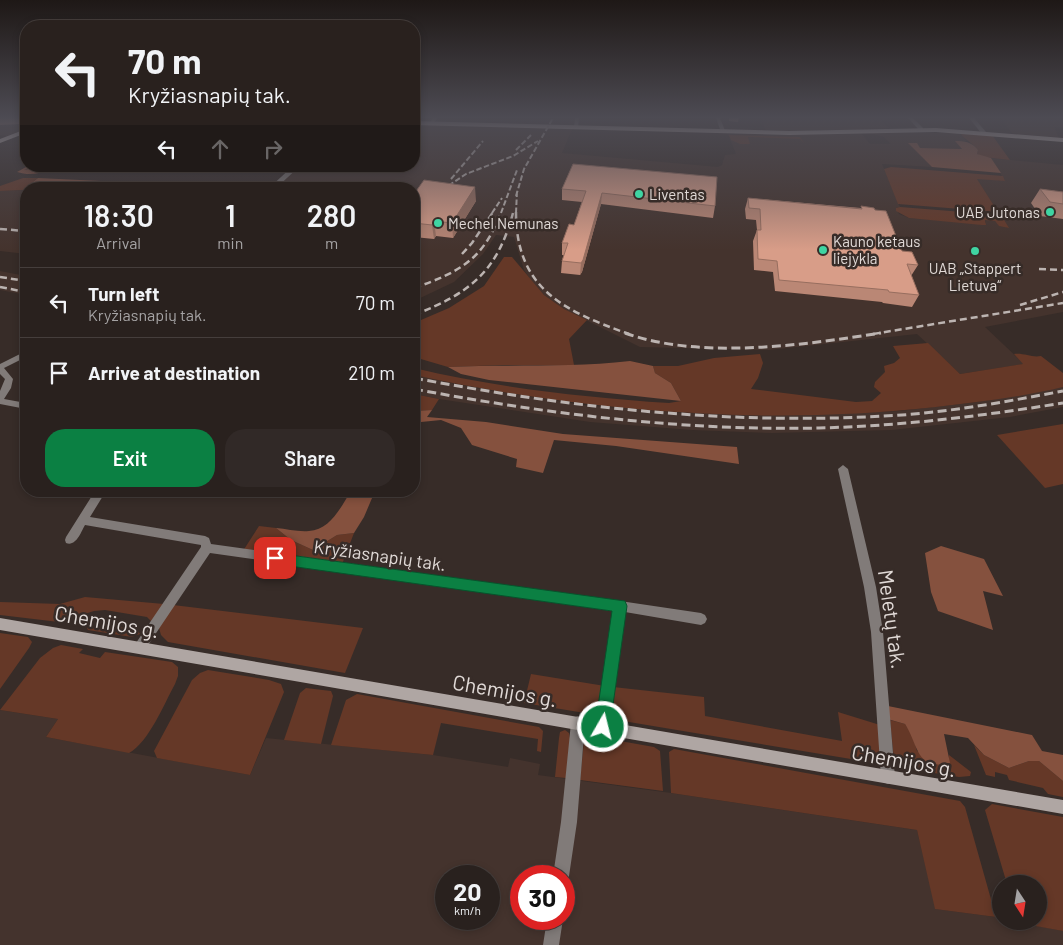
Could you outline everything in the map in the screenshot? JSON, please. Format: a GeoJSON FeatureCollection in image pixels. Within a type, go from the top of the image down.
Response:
{"type":"FeatureCollection","features":[{"type":"Feature","properties":{"kind":"main road","name":"Chemijos g."},"geometry":{"type":"LineString","coordinates":[[0,624],[1063,807]]}},
{"type":"Feature","properties":{"kind":"street"},"geometry":{"type":"LineString","coordinates":[[279,182],[290,172]]}},
{"type":"Feature","properties":{"kind":"street"},"geometry":{"type":"LineString","coordinates":[[20,357],[0,368],[9,380],[0,400],[20,405]]}},
{"type":"Feature","properties":{"kind":"street","name":"Meletų tak."},"geometry":{"type":"LineString","coordinates":[[843,469],[872,596],[877,632],[888,777]]}},
{"type":"Feature","properties":{"kind":"street"},"geometry":{"type":"LineString","coordinates":[[70,540],[97,497]]}},
{"type":"Feature","properties":{"kind":"street","name":"Kryžiasnapių tak."},"geometry":{"type":"LineString","coordinates":[[83,520],[205,541],[207,548],[700,618]]}},
{"type":"Feature","properties":{"kind":"street"},"geometry":{"type":"LineString","coordinates":[[140,647],[207,548]]}},
{"type":"Feature","properties":{"kind":"street"},"geometry":{"type":"LineString","coordinates":[[603,727],[620,606]]}},
{"type":"Feature","properties":{"kind":"street"},"geometry":{"type":"LineString","coordinates":[[563,865],[569,822],[578,723]]}},
{"type":"Feature","properties":{"kind":"street"},"geometry":{"type":"LineString","coordinates":[[551,945],[553,930]]}},
{"type":"Feature","properties":{"kind":"shaded area"},"geometry":{"type":"Polygon","coordinates":[[[420,162],[663,162],[718,167],[723,162],[927,162],[932,167],[882,164],[900,207],[896,208],[899,214],[909,218],[986,223],[985,219],[995,221],[1008,228],[976,178],[1005,181],[993,162],[1033,162],[1063,165],[1063,312],[985,327],[1024,364],[960,374],[917,334],[769,350],[640,347],[564,309],[544,295],[524,270],[514,237],[496,235],[483,254],[454,282],[420,298],[420,182],[280,182],[292,172],[420,172],[420,162]]]}},
{"type":"Feature","properties":{"kind":"shaded area"},"geometry":{"type":"Polygon","coordinates":[[[927,162],[994,162],[1001,173],[932,167],[927,162]]]}},
{"type":"Feature","properties":{"kind":"shaded area"},"geometry":{"type":"Polygon","coordinates":[[[891,167],[1003,176],[1005,181],[977,179],[998,212],[898,204],[884,169],[891,167]]]}},
{"type":"Feature","properties":{"kind":"shaded area"},"geometry":{"type":"Polygon","coordinates":[[[20,170],[20,172],[42,172],[24,174],[17,172],[20,170]]]}},
{"type":"Feature","properties":{"kind":"shaded area"},"geometry":{"type":"Polygon","coordinates":[[[23,178],[38,178],[33,182],[20,182],[20,190],[0,191],[0,186],[23,178]]]}},
{"type":"Feature","properties":{"kind":"shaded area"},"geometry":{"type":"Polygon","coordinates":[[[38,178],[106,182],[33,182],[38,178]]]}},
{"type":"Feature","properties":{"kind":"shaded area"},"geometry":{"type":"Polygon","coordinates":[[[20,190],[20,253],[0,251],[0,191],[20,190]]]}},
{"type":"Feature","properties":{"kind":"shaded area"},"geometry":{"type":"Polygon","coordinates":[[[896,208],[1001,215],[1009,228],[999,226],[995,221],[985,220],[986,225],[909,218],[896,211],[896,208]]]}},
{"type":"Feature","properties":{"kind":"shaded area"},"geometry":{"type":"Polygon","coordinates":[[[504,257],[512,257],[544,295],[564,309],[587,320],[569,339],[574,365],[448,367],[420,359],[420,320],[449,308],[484,286],[504,257]]]}},
{"type":"Feature","properties":{"kind":"shaded area"},"geometry":{"type":"Polygon","coordinates":[[[0,271],[20,275],[20,294],[0,290],[0,271]]]}},
{"type":"Feature","properties":{"kind":"shaded area"},"geometry":{"type":"Polygon","coordinates":[[[928,343],[960,374],[1023,364],[1014,354],[1041,356],[1063,373],[1063,387],[984,401],[871,413],[739,415],[608,406],[478,388],[420,376],[420,369],[541,391],[669,403],[681,401],[671,383],[655,373],[653,366],[678,366],[714,358],[760,354],[763,363],[758,378],[751,389],[856,402],[872,401],[881,393],[874,387],[875,382],[885,372],[884,366],[894,363],[900,358],[893,346],[928,343]]]}},
{"type":"Feature","properties":{"kind":"shaded area"},"geometry":{"type":"Polygon","coordinates":[[[630,361],[653,366],[655,373],[671,383],[681,401],[489,380],[461,374],[448,367],[562,365],[630,361]]]}},
{"type":"Feature","properties":{"kind":"shaded area"},"geometry":{"type":"Polygon","coordinates":[[[420,376],[475,388],[583,405],[684,413],[828,414],[899,411],[977,402],[1063,387],[1063,407],[1010,417],[892,430],[772,433],[692,430],[590,422],[420,395],[420,376]]]}},
{"type":"Feature","properties":{"kind":"shaded area"},"geometry":{"type":"Polygon","coordinates":[[[420,395],[439,399],[432,410],[420,411],[420,395]]]}},
{"type":"Feature","properties":{"kind":"shaded area"},"geometry":{"type":"Polygon","coordinates":[[[432,410],[427,417],[486,422],[563,434],[737,447],[739,464],[616,446],[554,440],[543,473],[516,467],[517,459],[472,445],[461,428],[441,420],[420,423],[420,411],[432,410]]]}},
{"type":"Feature","properties":{"kind":"shaded area"},"geometry":{"type":"Polygon","coordinates":[[[1063,424],[1063,484],[1045,488],[997,435],[1063,424]]]}},
{"type":"Feature","properties":{"kind":"shaded area"},"geometry":{"type":"Polygon","coordinates":[[[347,497],[372,497],[364,517],[354,533],[337,535],[313,550],[291,540],[276,528],[297,531],[316,530],[329,522],[347,497]]]}},
{"type":"Feature","properties":{"kind":"shaded area"},"geometry":{"type":"Polygon","coordinates":[[[259,526],[276,528],[291,540],[313,550],[337,535],[354,533],[341,567],[241,554],[259,526]]]}},
{"type":"Feature","properties":{"kind":"shaded area"},"geometry":{"type":"Polygon","coordinates":[[[941,546],[984,559],[1003,596],[983,591],[993,630],[938,611],[931,592],[925,553],[941,546]]]}},
{"type":"Feature","properties":{"kind":"shaded area"},"geometry":{"type":"Polygon","coordinates":[[[85,597],[164,604],[152,622],[147,617],[105,610],[94,611],[59,622],[0,615],[0,602],[60,604],[85,597]]]}},
{"type":"Feature","properties":{"kind":"shaded area"},"geometry":{"type":"Polygon","coordinates":[[[173,605],[363,628],[345,673],[168,642],[161,635],[159,628],[173,605]]]}},
{"type":"Feature","properties":{"kind":"shaded area"},"geometry":{"type":"Polygon","coordinates":[[[91,623],[137,629],[140,634],[132,637],[88,630],[87,628],[91,623]]]}},
{"type":"Feature","properties":{"kind":"shaded area"},"geometry":{"type":"Polygon","coordinates":[[[0,633],[28,637],[32,642],[0,689],[0,633]]]}},
{"type":"Feature","properties":{"kind":"shaded area"},"geometry":{"type":"Polygon","coordinates":[[[61,645],[83,649],[79,653],[100,658],[105,652],[172,662],[178,667],[178,676],[175,684],[155,722],[143,740],[129,753],[46,737],[58,719],[0,710],[40,658],[53,648],[61,645]]]}},
{"type":"Feature","properties":{"kind":"shaded area"},"geometry":{"type":"Polygon","coordinates":[[[208,670],[269,680],[281,684],[284,692],[250,775],[157,758],[154,751],[192,680],[200,673],[208,670]]]}},
{"type":"Feature","properties":{"kind":"shaded area"},"geometry":{"type":"Polygon","coordinates":[[[531,674],[605,686],[597,715],[524,703],[531,674]]]}},
{"type":"Feature","properties":{"kind":"shaded area"},"geometry":{"type":"Polygon","coordinates":[[[613,687],[704,697],[705,716],[842,741],[838,712],[880,725],[881,764],[611,719],[613,687]]]}},
{"type":"Feature","properties":{"kind":"shaded area"},"geometry":{"type":"Polygon","coordinates":[[[306,688],[331,691],[333,696],[321,744],[284,740],[300,693],[306,688]]]}},
{"type":"Feature","properties":{"kind":"shaded area"},"geometry":{"type":"Polygon","coordinates":[[[357,694],[539,727],[543,731],[541,752],[537,751],[538,739],[441,723],[433,755],[331,745],[346,700],[357,694]]]}},
{"type":"Feature","properties":{"kind":"shaded area"},"geometry":{"type":"Polygon","coordinates":[[[883,705],[1032,735],[1042,751],[1063,755],[1063,781],[1039,761],[1029,761],[1009,768],[984,755],[968,738],[944,734],[950,763],[939,765],[931,763],[920,755],[905,724],[884,718],[883,705]]]}},
{"type":"Feature","properties":{"kind":"shaded area"},"geometry":{"type":"Polygon","coordinates":[[[0,710],[58,719],[46,737],[250,775],[266,738],[433,755],[508,767],[510,758],[540,764],[538,775],[917,830],[936,909],[992,916],[992,930],[1048,930],[1048,928],[1063,931],[1063,945],[0,945],[0,710]]]}},
{"type":"Feature","properties":{"kind":"shaded area"},"geometry":{"type":"Polygon","coordinates":[[[890,720],[905,724],[912,734],[917,751],[949,763],[949,755],[971,772],[970,776],[959,777],[897,767],[894,760],[890,720]]]}},
{"type":"Feature","properties":{"kind":"shaded area"},"geometry":{"type":"Polygon","coordinates":[[[565,730],[569,733],[570,739],[566,778],[555,777],[560,732],[565,730]]]}},
{"type":"Feature","properties":{"kind":"shaded area"},"geometry":{"type":"Polygon","coordinates":[[[592,736],[654,747],[660,751],[663,791],[580,780],[584,741],[592,736]]]}},
{"type":"Feature","properties":{"kind":"shaded area"},"geometry":{"type":"Polygon","coordinates":[[[974,745],[984,755],[1009,768],[1029,761],[1039,761],[1063,781],[1063,797],[1048,794],[1043,788],[1009,780],[1007,775],[995,772],[995,777],[986,775],[974,745]]]}},
{"type":"Feature","properties":{"kind":"shaded area"},"geometry":{"type":"Polygon","coordinates":[[[674,749],[960,801],[965,807],[992,903],[992,916],[935,909],[917,830],[671,793],[669,752],[674,749]]]}},
{"type":"Feature","properties":{"kind":"shaded area"},"geometry":{"type":"Polygon","coordinates":[[[992,804],[1063,817],[1063,931],[1048,928],[1048,875],[1004,875],[985,810],[992,804]]]}},
{"type":"Feature","properties":{"kind":"building"},"geometry":{"type":"Polygon","coordinates":[[[573,164],[717,177],[715,206],[602,193],[583,260],[581,263],[562,261],[568,243],[562,243],[569,224],[574,225],[586,191],[562,189],[573,164]]]}},
{"type":"Feature","properties":{"kind":"building"},"geometry":{"type":"Polygon","coordinates":[[[424,180],[475,187],[452,223],[434,221],[432,225],[420,224],[420,186],[424,180]]]}},
{"type":"Feature","properties":{"kind":"building"},"geometry":{"type":"Polygon","coordinates":[[[1040,189],[1063,192],[1063,204],[1050,202],[1040,189]]]}},
{"type":"Feature","properties":{"kind":"building","name":"Kauno ketaus liejykla"},"geometry":{"type":"Polygon","coordinates":[[[748,198],[862,209],[861,206],[886,211],[902,251],[912,252],[918,265],[907,264],[919,295],[889,292],[888,290],[779,280],[777,261],[758,259],[757,230],[761,230],[760,209],[749,208],[748,198]]]}},
{"type":"Feature","properties":{"kind":"railway"},"geometry":{"type":"LineString","coordinates":[[451,179],[465,162]]}},
{"type":"Feature","properties":{"kind":"railway"},"geometry":{"type":"LineString","coordinates":[[442,190],[466,174],[497,162]]}},
{"type":"Feature","properties":{"kind":"railway"},"geometry":{"type":"LineString","coordinates":[[517,193],[528,162]]}},
{"type":"Feature","properties":{"kind":"railway"},"geometry":{"type":"LineString","coordinates":[[501,213],[517,170]]}},
{"type":"Feature","properties":{"kind":"railway"},"geometry":{"type":"LineString","coordinates":[[516,212],[517,193]]}},
{"type":"Feature","properties":{"kind":"railway"},"geometry":{"type":"LineString","coordinates":[[492,213],[502,198]]}},
{"type":"Feature","properties":{"kind":"railway"},"geometry":{"type":"LineString","coordinates":[[462,254],[472,243],[493,212]]}},
{"type":"Feature","properties":{"kind":"railway"},"geometry":{"type":"LineString","coordinates":[[420,286],[445,276],[468,262],[487,241],[501,212]]}},
{"type":"Feature","properties":{"kind":"railway"},"geometry":{"type":"LineString","coordinates":[[516,212],[518,238],[525,260],[535,278],[548,293],[565,306],[584,316],[629,334]]}},
{"type":"Feature","properties":{"kind":"railway"},"geometry":{"type":"LineString","coordinates":[[420,313],[451,298],[466,289],[478,278],[499,251],[513,213]]}},
{"type":"Feature","properties":{"kind":"railway"},"geometry":{"type":"LineString","coordinates":[[0,229],[20,231]]}},
{"type":"Feature","properties":{"kind":"railway"},"geometry":{"type":"LineString","coordinates":[[1039,269],[1063,270]]}},
{"type":"Feature","properties":{"kind":"railway"},"geometry":{"type":"LineString","coordinates":[[0,277],[20,280]]}},
{"type":"Feature","properties":{"kind":"railway"},"geometry":{"type":"LineString","coordinates":[[0,287],[20,291]]}},
{"type":"Feature","properties":{"kind":"railway"},"geometry":{"type":"LineString","coordinates":[[1020,305],[1063,292]]}},
{"type":"Feature","properties":{"kind":"railway"},"geometry":{"type":"LineString","coordinates":[[873,334],[1063,303]]}},
{"type":"Feature","properties":{"kind":"railway"},"geometry":{"type":"LineString","coordinates":[[625,333],[654,341],[686,346],[719,348],[752,348],[819,342],[881,333]]}},
{"type":"Feature","properties":{"kind":"railway"},"geometry":{"type":"LineString","coordinates":[[420,379],[475,389],[597,406],[657,412],[779,418],[902,415],[983,405],[1063,391]]}},
{"type":"Feature","properties":{"kind":"railway"},"geometry":{"type":"LineString","coordinates":[[420,390],[565,413],[666,424],[717,427],[819,428],[911,423],[1063,403]]}},
{"type":"Feature","properties":{"kind":"place","name":"Liventas"},"geometry":{"type":"Point","coordinates":[639,194]}},
{"type":"Feature","properties":{"kind":"place","name":"UAB Jutonas"},"geometry":{"type":"Point","coordinates":[1050,212]}},
{"type":"Feature","properties":{"kind":"place","name":"Mechel Nemunas"},"geometry":{"type":"Point","coordinates":[438,223]}},
{"type":"Feature","properties":{"kind":"place","name":"Kauno ketaus liejykla"},"geometry":{"type":"Point","coordinates":[823,250]}},
{"type":"Feature","properties":{"kind":"place","name":"UAB „Stappert Lietuva“"},"geometry":{"type":"Point","coordinates":[975,251]}},
{"type":"Feature","properties":{"kind":"route"},"geometry":{"type":"LineString","coordinates":[[275,558],[620,606],[603,727]]}}]}
